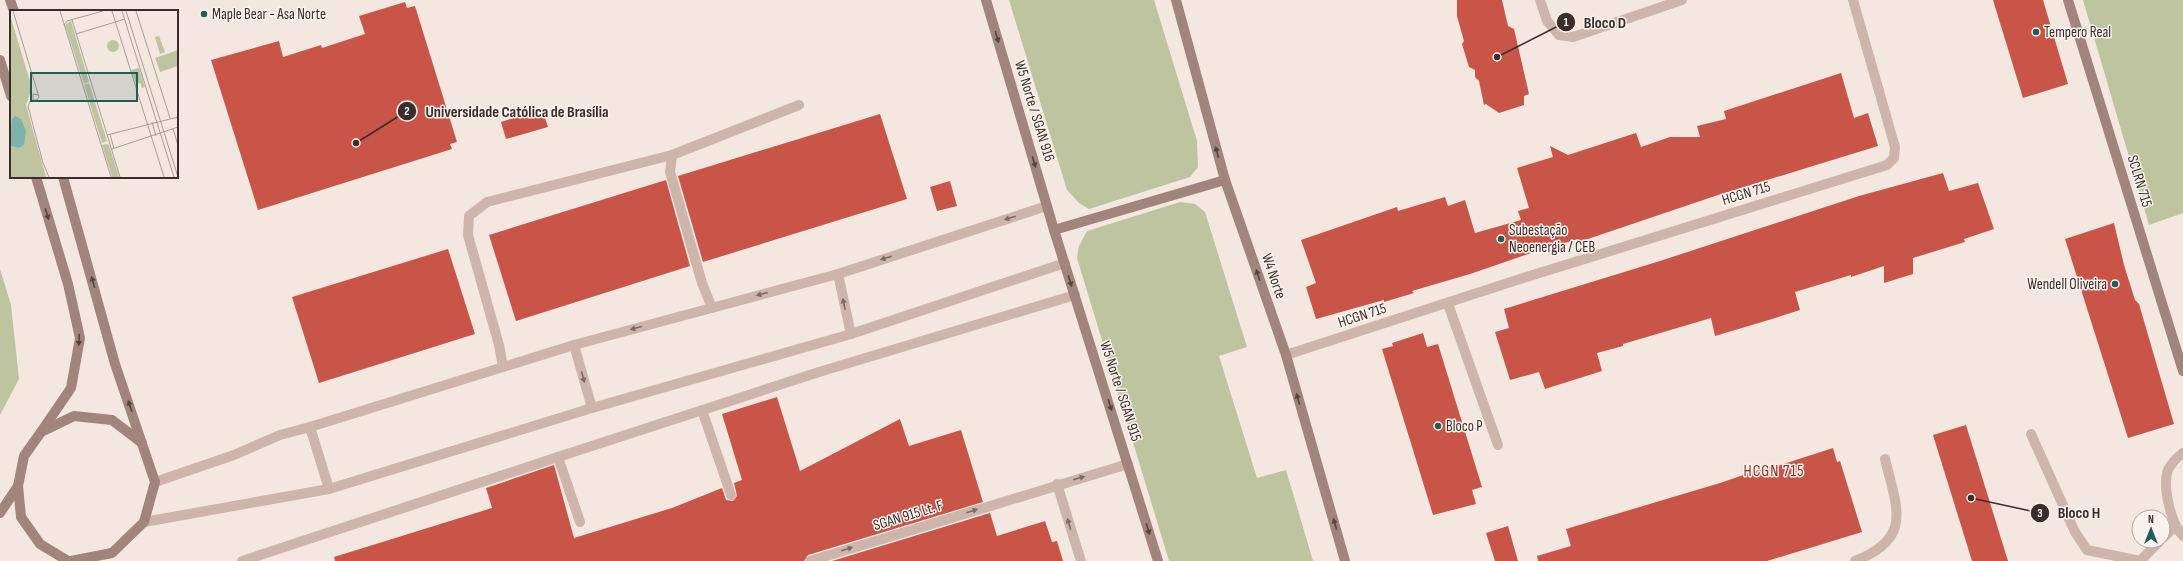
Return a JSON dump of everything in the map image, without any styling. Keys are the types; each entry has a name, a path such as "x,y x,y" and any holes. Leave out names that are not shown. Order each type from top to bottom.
{"street":[{"path":"10,0 14,10"},
{"name":"W5 Norte / SGAN 916","path":"986,0 1054,230"},
{"name":"W4 Norte","path":"1176,0 1225,180 1286,355 1345,561"},
{"path":"1540,0 1547,21 1559,35 1573,37 1682,0"},
{"name":"HCGN 715","path":"1286,355 1448,304 1517,280 1887,165 1894,158 1896,147 1853,0"},
{"name":"SCLRN 715","path":"2068,0 2183,371"},
{"path":"0,60 10,93"},
{"path":"503,367 499,345 468,235 469,216 487,202 672,155 799,105"},
{"path":"672,155 670,172 702,283 712,308"},
{"path":"36,178 68,284 80,338 71,388 24,456 18,486 21,517 40,544 70,561 112,553 144,522 155,482 115,364 63,178"},
{"path":"1054,230 1225,180"},
{"path":"155,482 234,455 280,435 574,345 838,274 1047,206"},
{"name":"W5 Norte / SGAN 915","path":"1054,230 1158,561"},
{"path":"144,522 329,488 592,408 851,334 1065,263"},
{"path":"838,274 851,334"},
{"path":"242,561 826,370 1075,295"},
{"path":"1448,304 1498,445"},
{"path":"574,345 592,408"},
{"path":"702,410 732,495"},
{"path":"41,432 74,416 112,420 142,443"},
{"path":"310,427 329,488"},
{"path":"2031,434 2075,532 2087,550 2140,561 2152,549"},
{"path":"2183,453 2174,459 2168,471 2169,505 2175,526 2183,536"},
{"path":"558,457 580,522"},
{"path":"1855,561 1882,548 1896,528 1898,516 1897,505 1885,459"},
{"name":"SGAN 915 Lt. F","path":"810,561 1057,484 1128,464"},
{"path":"1057,484 1081,561"},
{"path":"0,513 18,486"},
{"path":"2171,530 2175,526"}],"green space":[{"path":"1009,0 1154,0 1197,141 1198,167 1190,177 1089,209 1079,203 1067,190"},
{"path":"2083,0 2183,0 2183,213 2149,225"},
{"path":"1180,202 1195,204 1205,212 1247,347 1219,356 1257,478 1286,470 1313,561 1169,561 1077,258 1079,246 1087,231"},
{"path":"0,269 11,305 19,379 0,415"}],"building":[{"path":"1457,0 1502,0 1508,26 1514,29 1529,94 1524,96 1524,105 1499,113 1486,104 1484,105 1479,81 1475,77 1475,70 1469,67 1462,44 1464,41 1457,16"},
{"path":"1993,0 2043,0 2068,84 2023,98"},
{"path":"405,2 407,8 415,6 457,142 450,144 452,149 258,210 211,60 279,41 283,57 321,45 322,48 365,34 359,16"},
{"path":"1841,73 1854,118 1868,113 1878,146 1718,195 1579,242 1578,239 1412,291 1414,293 1316,319 1306,287 1316,283 1301,240 1397,207 1398,211 1445,197 1448,206 1465,200 1475,233 1521,220 1518,211 1529,208 1517,168 1553,157 1550,146 1568,155 1636,133 1641,147 1670,137 1700,137 1697,126 1726,119 1724,111"},
{"path":"542,109 548,127 506,139 501,122"},
{"path":"880,114 907,199 703,262 678,176"},
{"path":"1943,173 1949,191 1978,183 1994,229 1964,239 1965,242 1913,258 1913,274 1884,283 1884,266 1851,277 1851,275 1795,292 1800,310 1772,319 1715,336 1711,318 1623,344 1623,346 1597,353 1602,371 1545,389 1539,372 1510,380 1495,332 1509,328 1504,309 1660,261 1859,196"},
{"path":"666,180 690,266 516,321 489,235"},
{"path":"950,181 957,206 937,211 930,187"},
{"path":"2114,223 2124,265 2135,300 2139,304 2174,424 2128,438 2065,239"},
{"path":"448,249 475,334 319,383 292,297"},
{"name":"Bloco P","path":"1423,333 1427,347 1438,344 1482,487 1472,490 1476,504 1433,515 1382,349 1393,346 1392,343"},
{"path":"777,397 800,471 900,419 909,446 961,430 983,502 808,555 804,561 335,561 334,557 492,508 486,488 554,465 574,538 672,508 722,488 726,500 733,501 737,496 734,483 742,480 722,414"},
{"path":"1966,425 2008,561 1972,561 1933,435"},
{"path":"1833,448 1837,462 1840,461 1862,532 1767,561 1538,561 1537,556 1571,546 1566,529 1720,483 1776,464 1777,466"},
{"path":"990,513 997,536 1045,521 1052,542 1057,541 1063,561 832,561"},
{"path":"1508,526 1518,561 1495,561 1486,533"}],"place":[{"name":"Maple Bear - Asa Norte","path":"204,14"},
{"name":"Tempero Real","path":"2036,32"},
{"name":"Bloco D","path":"1497,57"},
{"name":"Universidade Católica de Brasília","path":"356,143"},
{"name":"Subestação Neoenergia / CEB","path":"1501,239"},
{"name":"Wendell Oliveira","path":"2115,284"},
{"name":"Bloco P","path":"1438,426"},
{"name":"Bloco H","path":"1971,498"}],"district":[{"name":"HCGN 715","path":"1774,470"}]}
